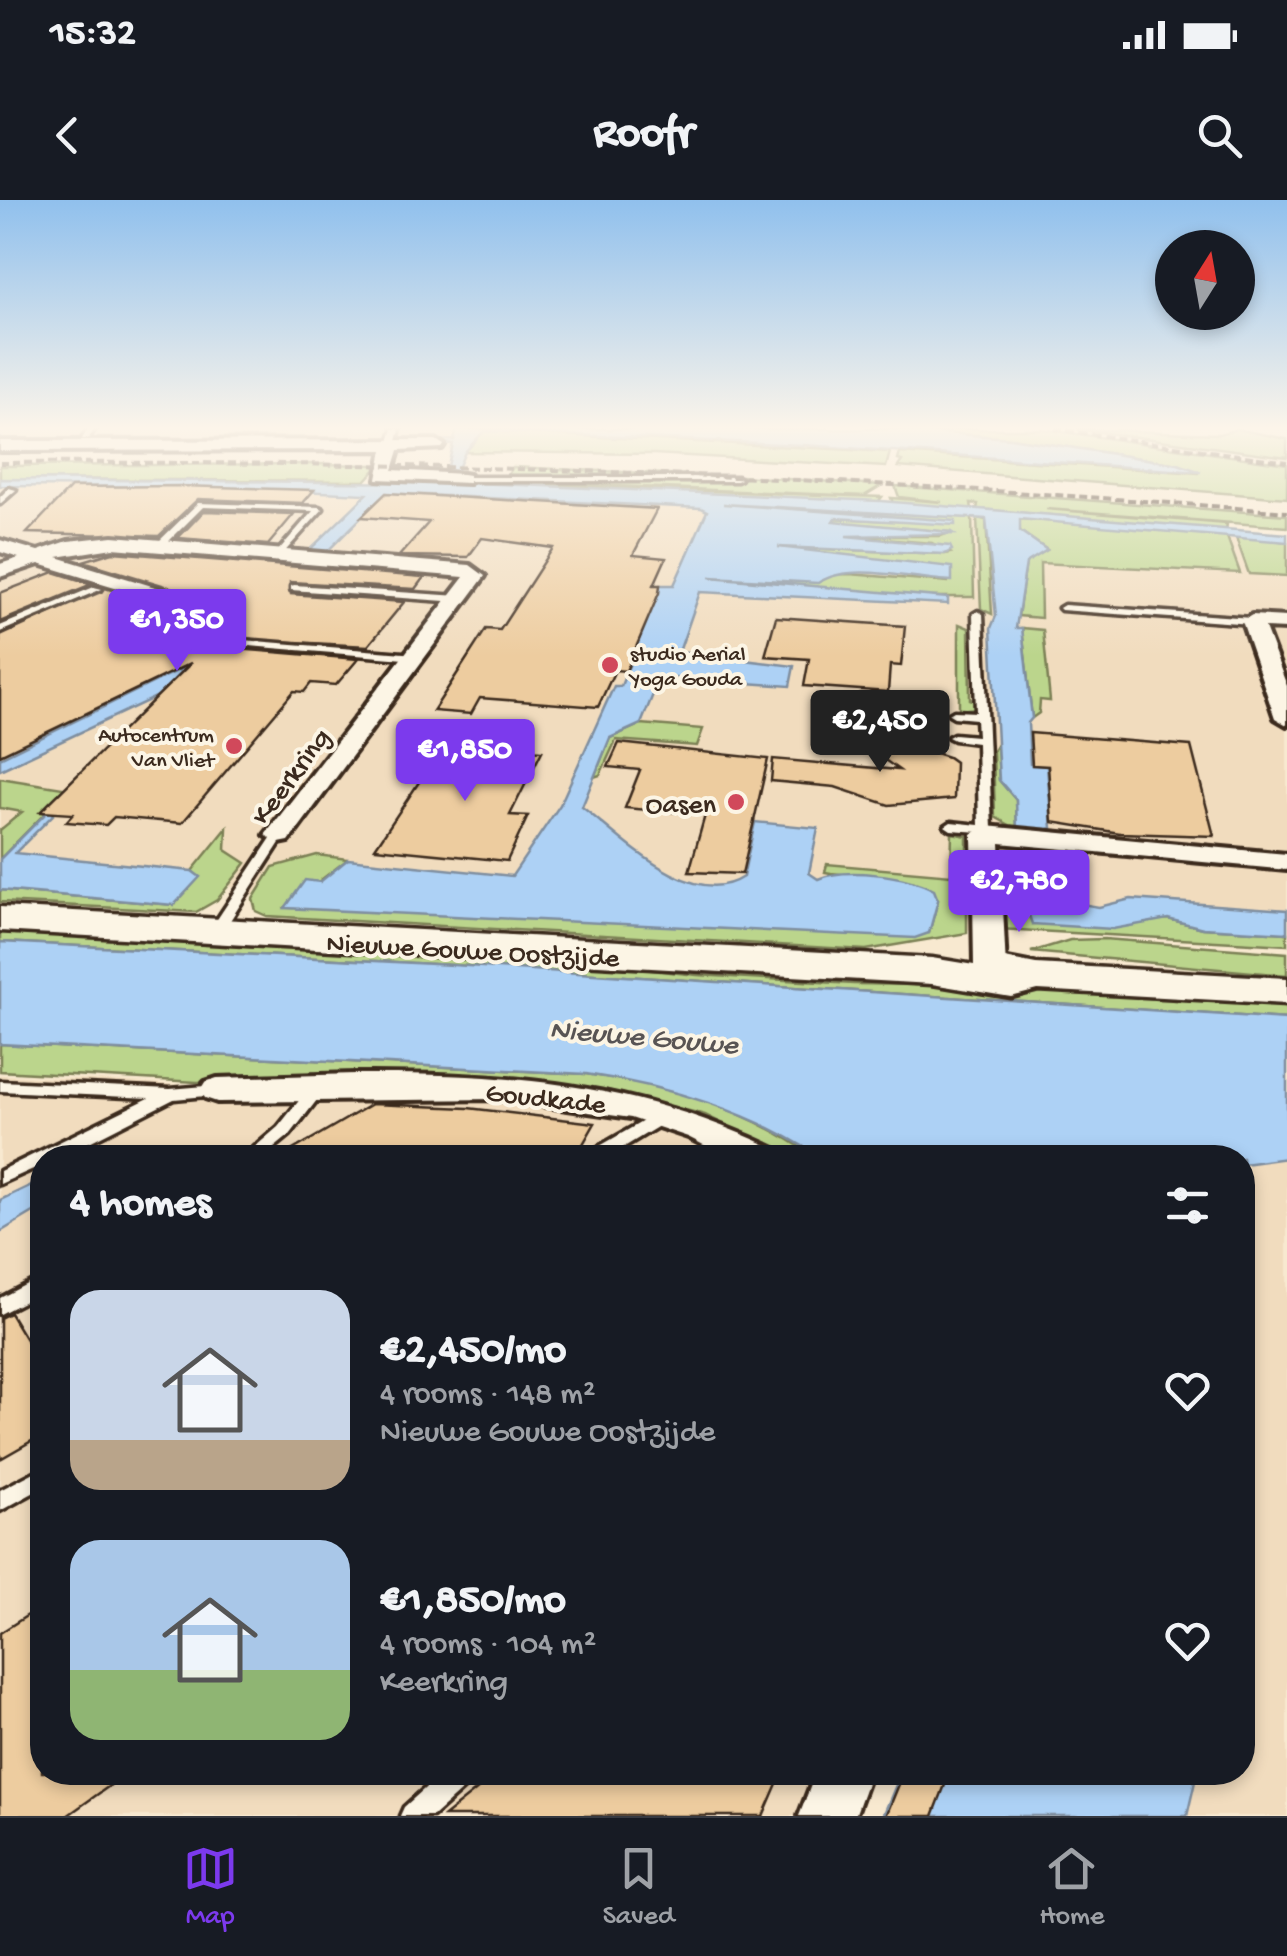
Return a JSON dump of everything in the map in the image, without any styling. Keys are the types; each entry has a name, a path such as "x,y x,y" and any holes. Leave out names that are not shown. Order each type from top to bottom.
{"main road":[{"name":"Nieuwe Gouwe Oostzijde","path":"0,919 968,973 1011,984 1036,977 1287,991"}],"street":[{"path":"0,571 90,543 280,554"},
{"path":"0,546 206,609"},
{"name":"Keerkring","path":"280,554 470,571 475,576 280,835"},
{"path":"1287,623 1252,621 1283,693 1287,718"},
{"path":"968,973 986,938 986,832 1287,862"},
{"name":"Goudkade","path":"217,1090 410,1084 506,1090 593,1100 666,1114 714,1130 740,1145"},
{"path":"827,1816 839,1785"}],"lane":[{"path":"159,546 202,505 319,508 280,554"},
{"path":"294,588 458,599"},
{"path":"0,629 98,590"},
{"path":"1064,608 1252,621"},
{"path":"951,826 986,832 978,614"},
{"path":"242,643 416,658"},
{"path":"954,714 982,716"},
{"path":"954,738 982,740"},
{"name":"Keerkring","path":"215,933 280,835"},
{"name":"Goudkade","path":"0,1086 170,1094 217,1090"},
{"path":"266,1145 284,1131 319,1087"},
{"name":"Goudkade","path":"69,1145 170,1094"},
{"path":"614,1145 666,1114"},
{"name":"Goudkade","path":"0,1178 30,1164"},
{"path":"0,1307 30,1290"},
{"path":"0,1502 30,1484"},
{"path":"413,1816 448,1785"}],"shaded area":[{"path":"0,504 357,504 187,667 0,758"},
{"path":"375,504 701,508 749,504 1199,531 1287,542 1287,933 1032,924 929,933 285,908 192,871 14,853 53,815 50,811 0,859 0,770 203,675"},
{"path":"0,1075 200,1086 389,1077 582,1082 708,1113 772,1145 30,1145 30,1186 0,1200"},
{"path":"1287,1158 1287,1816 1187,1816 1194,1785 1255,1785 1255,1162"},
{"path":"30,1214 30,1785 861,1785 848,1816 0,1816 0,1232"}],"green space":[{"path":"750,504 972,517 974,597 921,597 709,577 849,574 949,582 915,564 777,547 945,554 950,553 932,543 846,536 941,536 951,532 833,522 835,518 955,524 724,507"},
{"path":"912,504 971,504 972,509"},
{"path":"978,504 1144,504 1287,515 1287,527 1046,509 1227,524 1226,530 977,509"},
{"path":"977,518 986,520 992,614 981,609"},
{"path":"1019,519 1226,534 1240,573 1040,563 1041,618 1018,616 1026,562 1047,550 1020,531"},
{"path":"1235,535 1287,542 1287,576 1249,574"},
{"path":"959,624 969,628 970,699 976,701 977,708 959,710"},
{"path":"1022,628 1043,630 1050,701 1040,700 1039,713 1032,718"},
{"path":"641,724 703,729 697,746 616,740 600,775 594,777 610,738"},
{"path":"997,744 999,780 1016,800 1017,829 995,817 993,751"},
{"path":"0,778 69,789 0,859 0,830 22,812 0,808"},
{"path":"227,828 226,850 246,863 217,900 196,912 0,902 0,890 174,905 199,877 192,871"},
{"path":"952,833 967,836 967,933 866,950 267,916 256,911 253,899 273,867 317,855 348,859 286,907 929,933 938,900 914,882 825,872 827,864 951,875"},
{"path":"1016,863 1012,867 1033,924 1168,919 1203,928 1287,933 1287,945 999,929 995,869"},
{"path":"0,926 524,956 697,975 854,984 1102,988 1287,1003 1287,1019 453,965 0,942"},
{"path":"1104,939 1287,953 1287,975 1031,952 1070,940"},
{"path":"0,1044 586,1074 698,1099 751,1120 797,1145 765,1145 705,1115 603,1089 507,1079 197,1082 0,1071"}],"water":[{"path":"356,504 375,504 203,675 0,770 0,758 193,663"},
{"path":"626,504 729,504 955,521 955,525 835,518 833,521 951,532 954,534 846,536 950,546 952,550 945,554 778,547 952,567 952,581 864,572 818,583 710,577 948,598 948,604 700,592 679,652 794,666 790,686 660,677 641,724 610,738 582,807 658,866 702,885 723,885 743,877 755,822 818,828 809,873 818,879 876,874 934,890 938,900 929,933 915,938 285,908 305,880 320,882 348,859 512,876 560,805 614,686 621,686 660,585 674,585 707,511"},
{"path":"730,504 923,504 1287,534 1287,542 1020,519 1020,531 1047,550 1026,563 1016,628 1022,628 1032,718 1028,723 1030,764 1047,766 1052,828 1040,832 1017,829 1016,800 999,780 991,628 996,616 986,519"},
{"path":"49,810 53,815 15,853 192,871 200,877 174,905 0,890 0,859"},
{"path":"1026,861 1034,863 1035,878 1046,898 1099,907 1131,899 1287,910 1287,933 1203,928 1168,919 1113,929 1032,924 1012,867"},
{"name":"Nieuwe Gouwe","path":"0,942 453,965 1287,1019 1287,1158 1255,1162 1255,1145 800,1145 709,1103 586,1074 0,1044"},
{"path":"30,1186 30,1214 0,1232 0,1200"},
{"path":"896,1785 1194,1785 1187,1816 883,1816"}],"building":[{"path":"54,504 192,504 159,536 27,533"},
{"path":"374,504 579,504 657,509 633,555 666,558 654,585 660,585 659,593 626,671 615,670 598,707 480,698 471,714 433,711 486,629 500,630 553,548 482,538 468,557 399,556 429,522 361,517"},
{"path":"204,511 294,514 268,545 178,538"},
{"path":"113,552 424,577 415,589 290,582 291,594 404,602 368,646 235,639 238,649 358,659 336,685 311,683 304,692 294,691 182,823 114,817 106,825 66,822 73,814 40,812 191,663 0,755 0,636 105,588 206,619 221,610 215,601 83,561"},
{"path":"54,572 92,584 0,622 0,593"},
{"path":"776,617 905,626 901,666 890,665 888,692 804,686 809,659 765,656"},
{"path":"1030,733 1191,746 1214,836 1120,833 1052,822 1048,766 1032,765"},
{"path":"858,741 908,744 948,757 955,762 954,799 889,805 835,787 771,781 773,759 899,770"},
{"path":"445,743 542,751 510,815 528,816 507,861 375,848"},
{"path":"619,743 768,759 742,874 689,872 705,815 625,808 640,770 608,767"},
{"path":"372,1104 468,1108 595,1123 582,1145 301,1145"},
{"path":"10,1313 30,1346 30,1442 0,1459 0,1318"},
{"path":"30,1614 30,1785 111,1785 67,1816 0,1816 0,1633"},
{"path":"483,1785 776,1785 763,1816 444,1816"},
{"path":"899,1785 945,1785 933,1816 886,1816"}],"railway":[{"path":"1185,504 1287,512"}],"place":[{"name":"studio Aerial Yoga Gouda","path":"610,665"},
{"name":"Autocentrum Van Vliet","path":"234,746"},
{"name":"Oasen","path":"736,802"}]}
